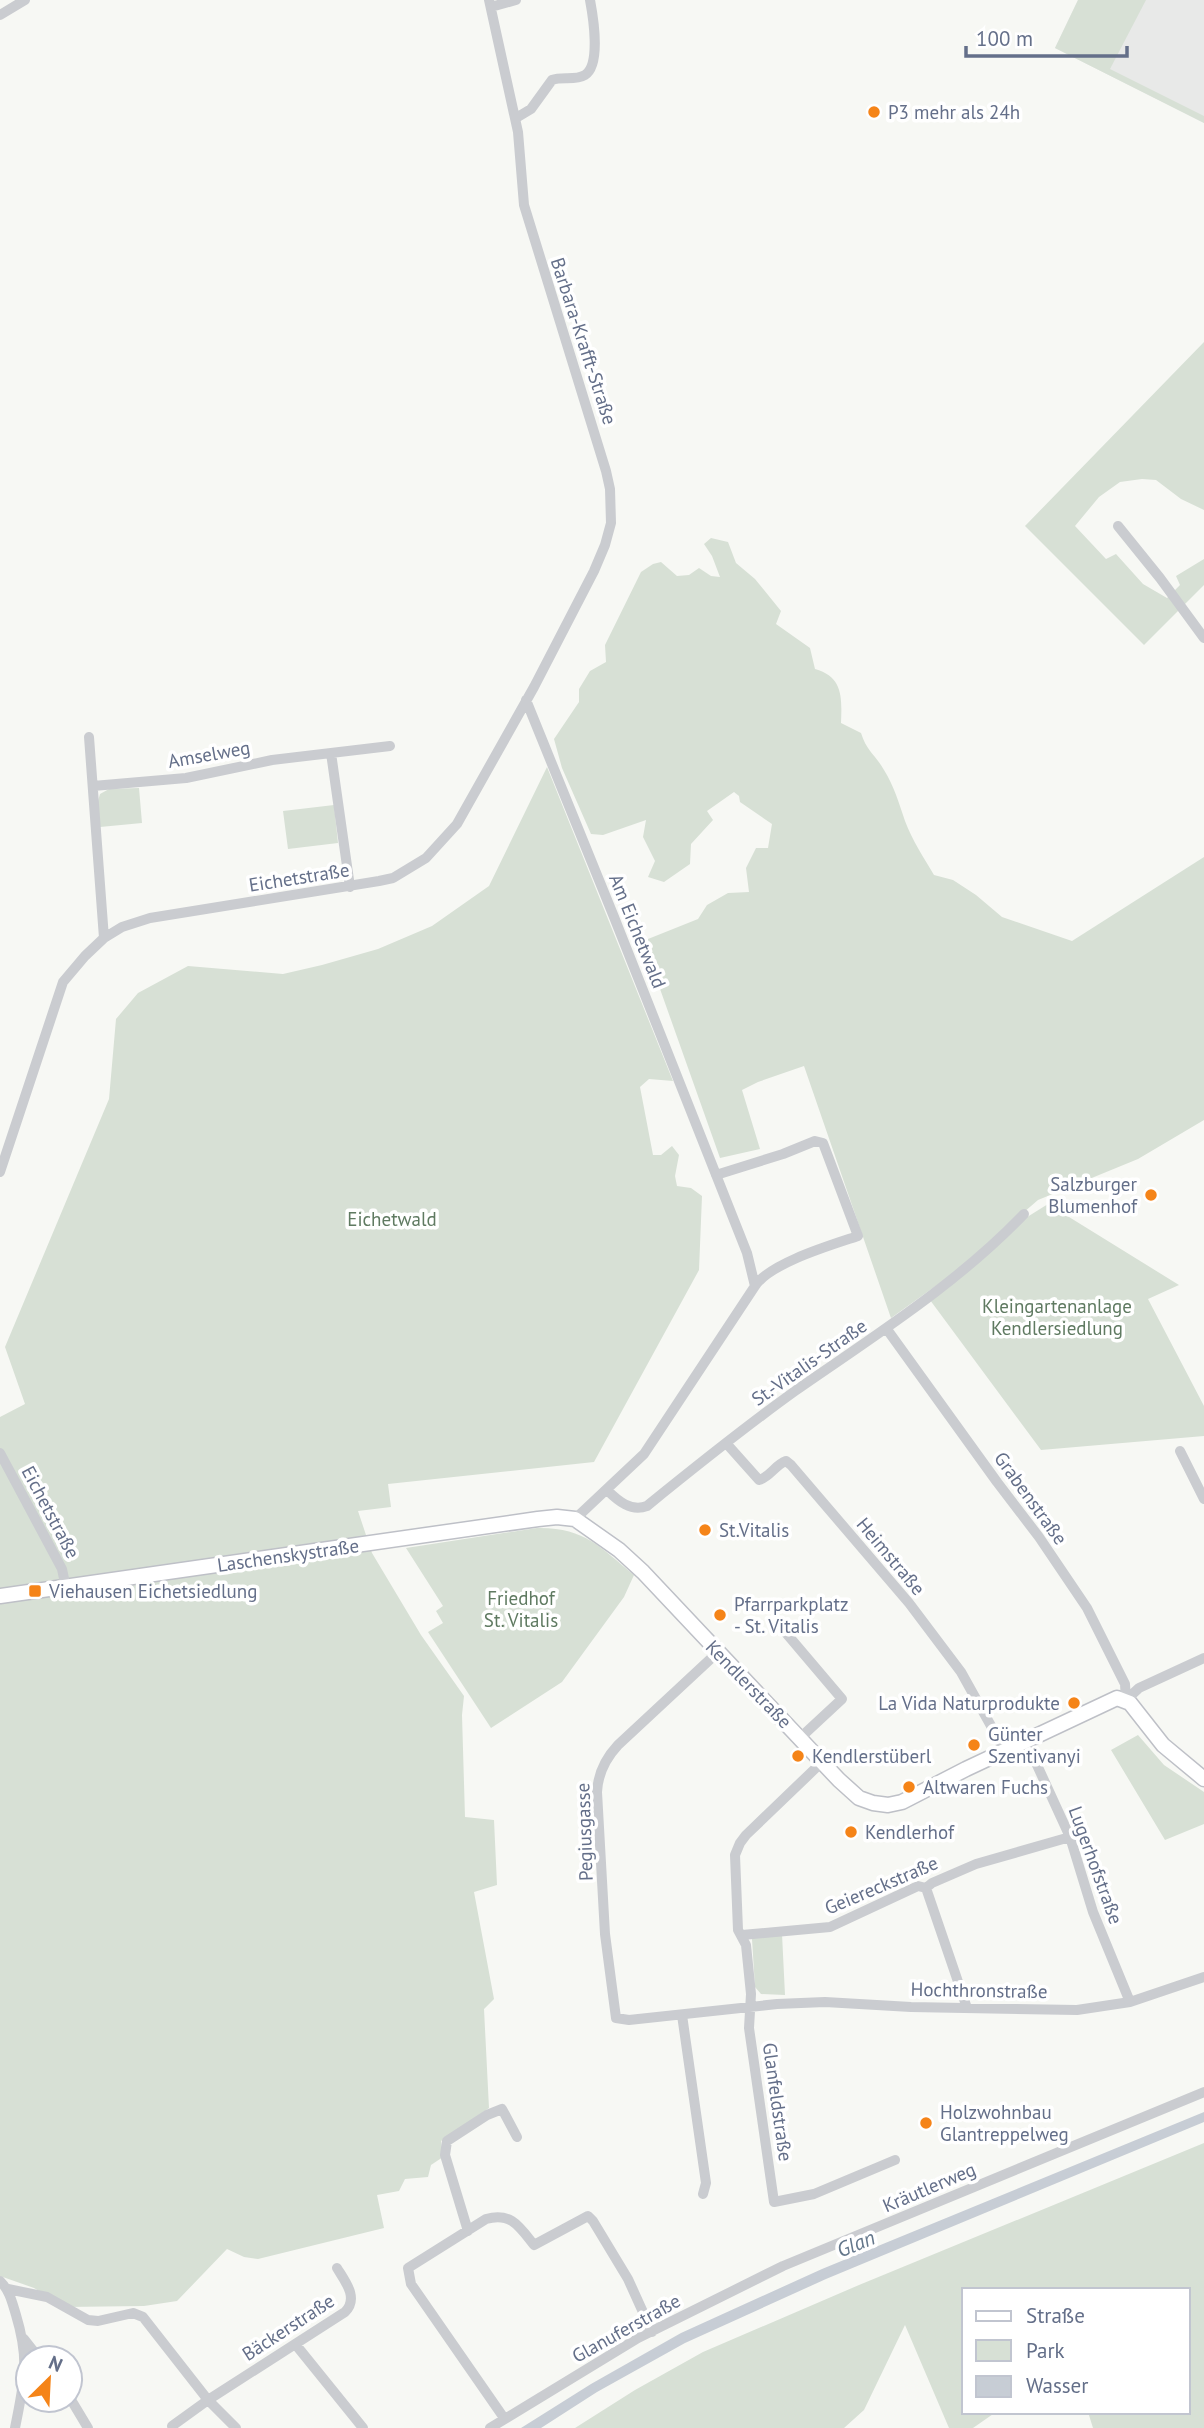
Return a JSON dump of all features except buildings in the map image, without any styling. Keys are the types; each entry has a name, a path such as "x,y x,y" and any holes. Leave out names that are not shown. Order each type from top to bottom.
{"street":[{"path":"0,15 24,0"},
{"name":"Barbara-Krafft-Straße","path":"516,0 490,3 516,118 522,196 555,311 592,419 610,489 609,533 594,572"},
{"path":"516,118 531,109 552,80 584,76 589,71 594,52 590,0"},
{"path":"1118,526 1204,638"},
{"name":"Eichetstraße","path":"0,1172 64,982 85,956 122,927 150,918 393,878 426,858 457,824 594,572"},
{"name":"Am Eichetwald","path":"526,700 747,1253 755,1286"},
{"path":"89,737 104,939"},
{"name":"Amselweg","path":"93,786 186,778 272,760 390,746"},
{"path":"331,753 349,887"},
{"path":"575,1519 644,1454 760,1277 820,1249 858,1236 823,1143 815,1141 716,1175"},
{"name":"St.-Vitalis-Straße","path":"607,1490 628,1506 645,1507 726,1443 992,1248 1024,1214"},
{"name":"Grabenstraße","path":"886,1328 1039,1537 1087,1608 1125,1684 1126,1700"},
{"name":"Heimstraße","path":"726,1443 759,1480 765,1479 782,1462 786,1461 791,1465 909,1604 961,1672 1005,1751"},
{"path":"1180,1451 1204,1499"},
{"name":"Eichetstraße","path":"0,1453 62,1569 66,1588"},
{"name":"Laschenskystraße","path":"0,1596 538,1518 575,1519"},
{"name":"Kendlerstraße","path":"575,1519 633,1563 822,1762 859,1798 873,1803 888,1805 902,1802 1113,1700 1126,1700 1139,1688 1204,1658"},
{"path":"786,1633 842,1699 800,1738"},
{"name":"Pegiusgasse","path":"682,2015 629,2020 616,2018 605,1934 597,1792 599,1775 609,1755 718,1652"},
{"path":"1126,1700 1163,1745 1204,1779"},
{"name":"Lugerhofstraße","path":"1026,1741 1070,1836 1093,1912 1130,2002"},
{"name":"Glanfeldstraße","path":"822,1762 766,1814 736,1850 738,1930 746,1945 750,1982 749,2028 775,2202 814,2194 895,2160"},
{"name":"Geiereckstraße","path":"742,1936 830,1927 918,1886 926,1888 976,1864 1070,1836"},
{"path":"926,1888 967,2008"},
{"name":"Hochthronstraße","path":"749,2007 830,2002 1077,2010 1130,2002 1204,1977"},
{"path":"703,2194 705,2183 682,2015 749,2007"},
{"name":"Kräutlerweg","path":"783,2266 1204,2092"},
{"path":"468,2231 444,2155 447,2141 487,2115 502,2109 517,2137"},
{"path":"504,2418 411,2284 408,2268 486,2219 499,2216 508,2218 534,2245 588,2216 628,2278 652,2332"},
{"name":"Glanuferstraße","path":"490,2428 638,2337 783,2266"},
{"name":"Bäckerstraße","path":"172,2426 350,2307 352,2295 337,2268"},
{"path":"4,2285 23,2339 26,2370 15,2428"},
{"path":"4,2285 47,2297 88,2320 99,2321 133,2313 143,2317 208,2400 236,2428"},
{"path":"23,2339 27,2344"},
{"path":"296,2345 363,2428"}],"shaded area":[{"path":"1078,0 1204,0 1204,123 1055,48"}],"green space":[{"path":"1078,0 1146,0 1110,69 1204,116 1204,123 1055,48"},
{"path":"1204,342 1204,510 1181,499 1156,480 1142,479 1120,482 1099,497 1075,526 1106,559 1116,554 1143,584 1167,598 1180,585 1176,576 1204,559 1204,585 1144,645 1025,526"},
{"path":"711,538 728,542 736,563 755,579 781,611 776,624 810,648 815,669 831,677 836,683 841,697 841,723 861,733 884,770 911,835 934,875 953,880 1002,917 1072,941 1204,857 1204,1120 1138,1159 1038,1200 951,1275 891,1318 804,1066 742,1090 760,1149 720,1158 643,941 698,919 707,905 728,893 749,892 746,868 756,848 768,848 772,824 740,802 739,796 734,792 707,811 713,820 691,844 690,864 664,882 648,877 655,861 643,837 646,820 603,835 591,834 562,768 554,739 579,702 579,689 590,671 606,662 605,645 641,572 661,562 677,576 689,575 699,568 711,576 720,577 704,544"},
{"name":"Eichetwald","path":"547,767 673,1081 649,1079 640,1087 653,1155 661,1155 672,1146 679,1155 675,1176 677,1186 691,1188 702,1196 699,1270 594,1462 388,1484 391,1507 358,1511 372,1553 421,1635 464,1696 462,1715 465,1817 494,1820 497,1885 474,1892 494,1999 484,2009 489,2108 441,2141 443,2157 431,2165 428,2177 405,2179 399,2191 377,2195 384,2228 258,2259 244,2257 227,2249 177,2301 144,2306 66,2307 34,2288 0,2276 0,1417 25,1404 5,1347 109,1099 116,1019 138,993 188,966 283,974 378,949 432,926 489,886"},
{"path":"139,788 142,823 100,827 100,794 109,789"},
{"path":"334,805 338,843 288,849 283,811"},
{"name":"Kleingartenanlage Kendlersiedlung","path":"1048,1204 1179,1285 1148,1299 1204,1406 1204,1436 1041,1450 930,1300 1024,1219"},
{"name":"Friedhof St. Vitalis","path":"537,1528 579,1535 601,1548 634,1575 624,1597 562,1682 491,1728 428,1632 443,1623 436,1611 443,1606 406,1548"},
{"path":"1138,1735 1164,1765 1204,1792 1204,1824 1165,1840 1111,1750"},
{"path":"782,1934 785,1995 761,1994 755,1987 752,1939 754,1936"},
{"path":"1204,2143 1204,2428 1093,2428 1089,2414 1190,2414 1190,2288 962,2288 962,2414 993,2414 973,2428 949,2428 905,2325 864,2410 844,2428 575,2428 703,2352"}],"water":[{"path":"1204,2112 1204,2122 826,2279 685,2343 597,2392 541,2428 521,2428 681,2333 822,2269"}],"place":[{"name":"P3 mehr als 24h","path":"874,112"},
{"name":"Salzburger Blumenhof","path":"1151,1195"},
{"name":"St.Vitalis","path":"705,1530"},
{"name":"Viehausen Eichetsiedlung","path":"35,1591"},
{"name":"Pfarrparkplatz - St. Vitalis","path":"720,1615"},
{"name":"La Vida Naturprodukte","path":"1074,1703"},
{"name":"Günter Szentivanyi","path":"974,1745"},
{"name":"Kendlerstüberl","path":"798,1756"},
{"name":"Altwaren Fuchs","path":"909,1787"},
{"name":"Kendlerhof","path":"851,1832"},
{"name":"Holzwohnbau Glantreppelweg","path":"926,2123"}],"water label":[{"name":"Glan","path":"856,2244"}]}
